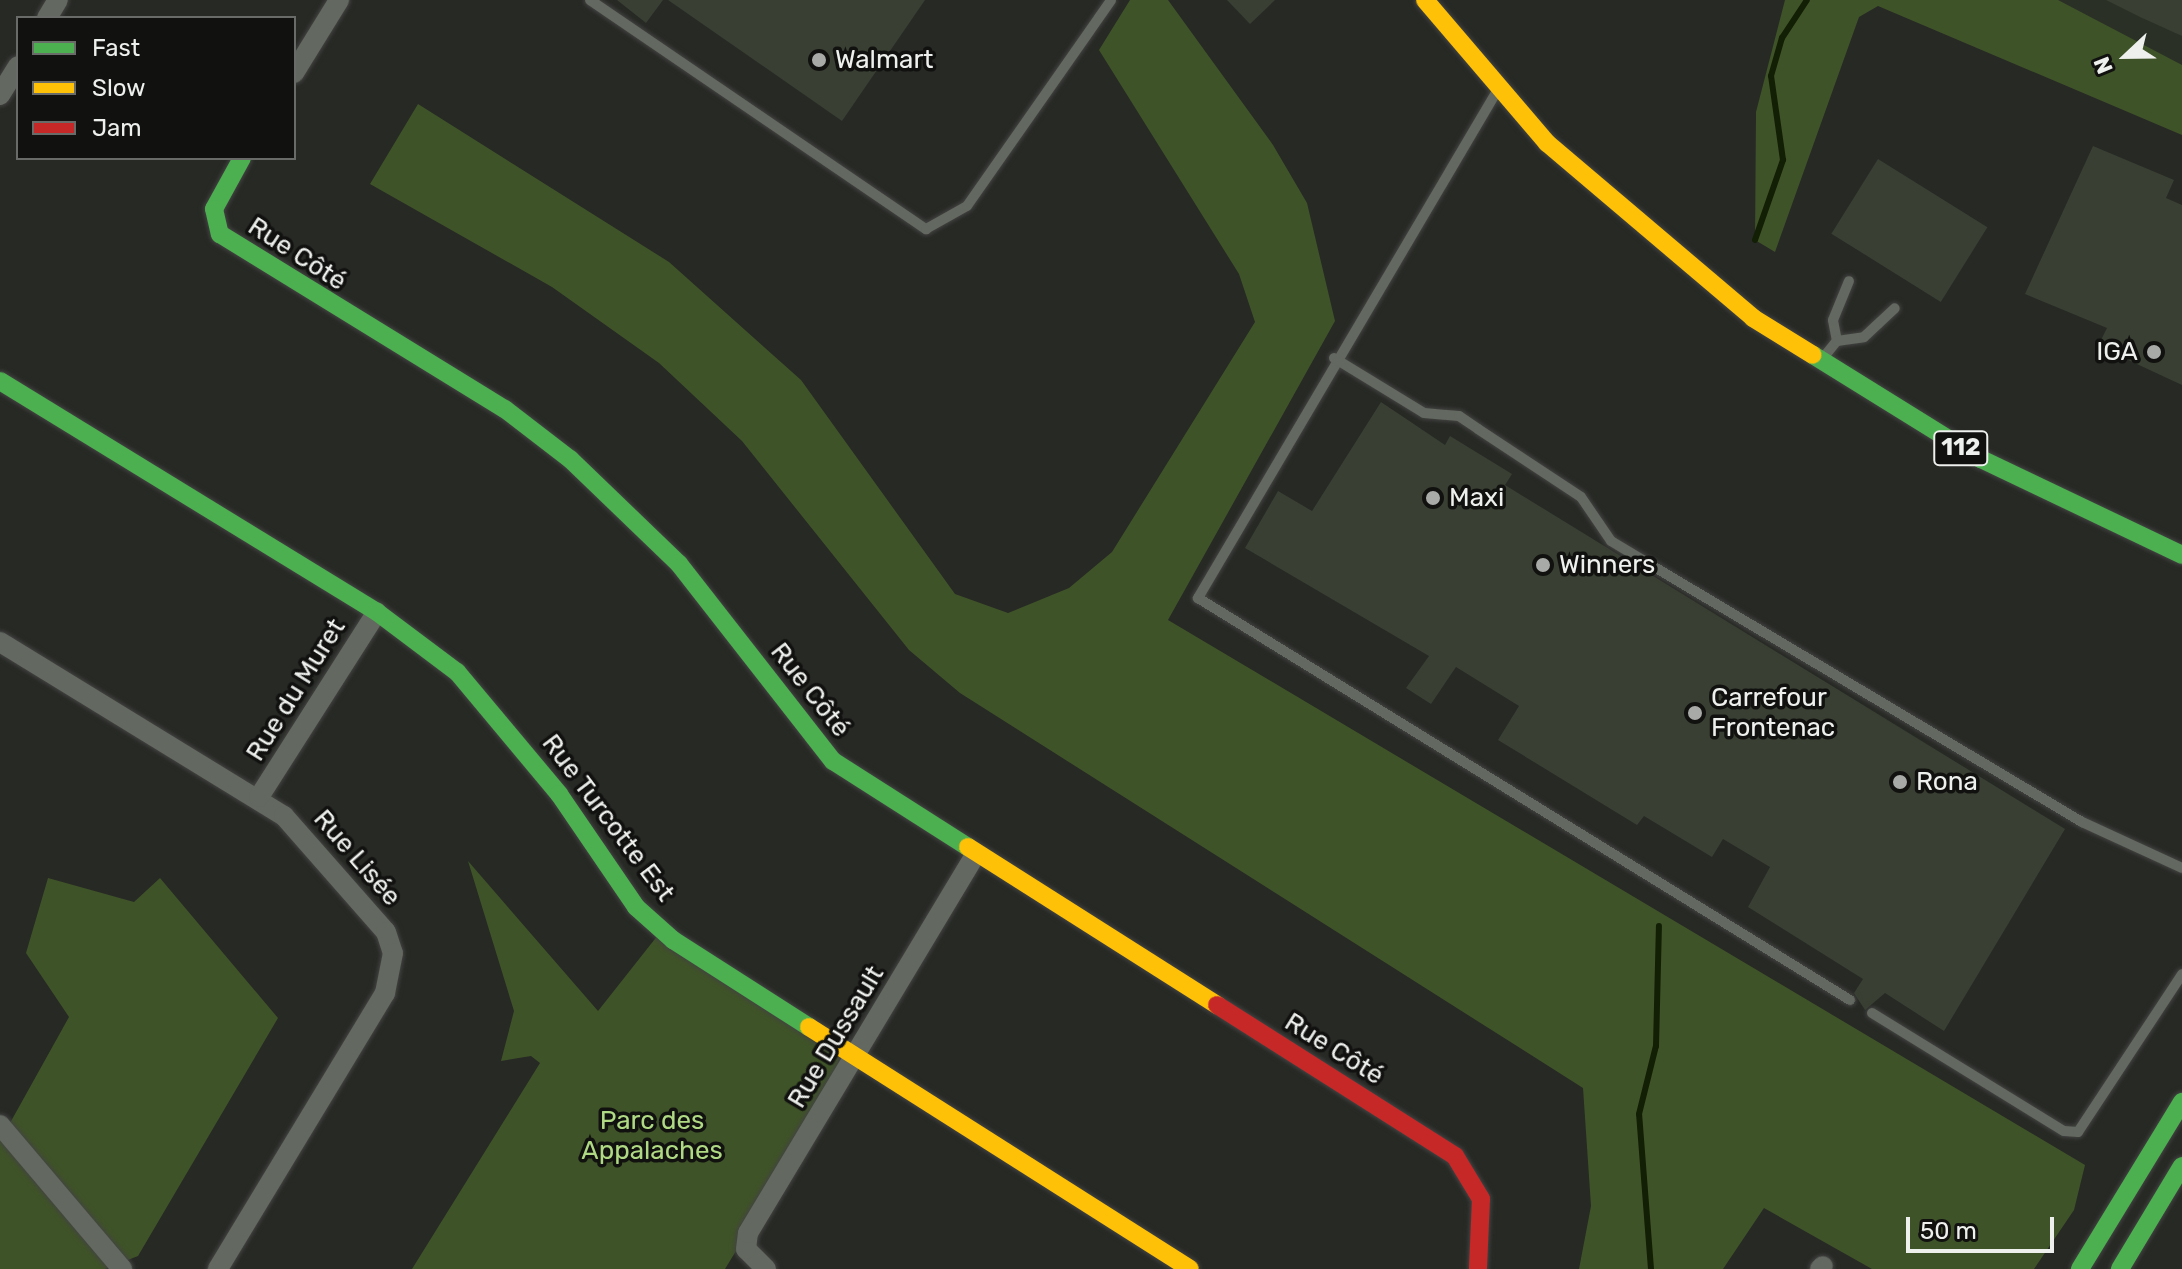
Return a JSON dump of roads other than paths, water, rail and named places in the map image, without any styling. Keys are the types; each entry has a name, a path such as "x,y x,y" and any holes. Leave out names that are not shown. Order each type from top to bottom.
{"street":[{"path":"296,70 339,0"},
{"name":"112","path":"1425,0 1498,89 1617,207 1819,363 1981,459 2182,555"},
{"path":"0,95 16,69"},
{"name":"Rue Côté","path":"241,160 214,209 220,234 505,409 570,459 679,564 826,755 976,854 1455,1156 1481,1199 1478,1269"},
{"name":"Rue Turcotte Est","path":"0,381 377,612 457,672 508,727 644,914 673,940 1190,1269"},
{"name":"Rue du Muret","path":"259,797 377,612"},
{"name":"Rue Lisée","path":"0,642 259,797 295,825 386,932 393,974 218,1269"},
{"name":"Rue Dussault","path":"766,1269 746,1249 748,1233 976,854"},
{"path":"2080,1269 2182,1102"},
{"path":"0,1125 122,1269"},
{"path":"2120,1269 2182,1166"}],"lane":[{"path":"590,0 926,229 967,206 1111,0"},
{"path":"1498,89 1334,358 1198,598 1850,1000"},
{"path":"1837,341 1833,320 1849,281"},
{"path":"1819,363 1837,341 1864,337 1895,308"},
{"path":"1334,358 1424,413 1459,416 1581,497 1622,548 2082,822 2182,868"},
{"path":"1872,1013 2064,1131 2078,1132 2182,974"}],"waterway":[{"path":"1755,240 1783,160 1771,76 1782,38 1807,0"},
{"path":"1651,1269 1639,1114 1656,1046 1659,926"}],"place":[{"name":"Walmart","path":"819,60"},
{"name":"IGA","path":"2154,352"},
{"name":"Maxi","path":"1433,498"},
{"name":"Winners","path":"1543,565"},
{"name":"Carrefour Frontenac","path":"1695,713"},
{"name":"Rona","path":"1900,782"}],"park label":[{"name":"Parc des Appalaches","path":"652,1136"}]}
